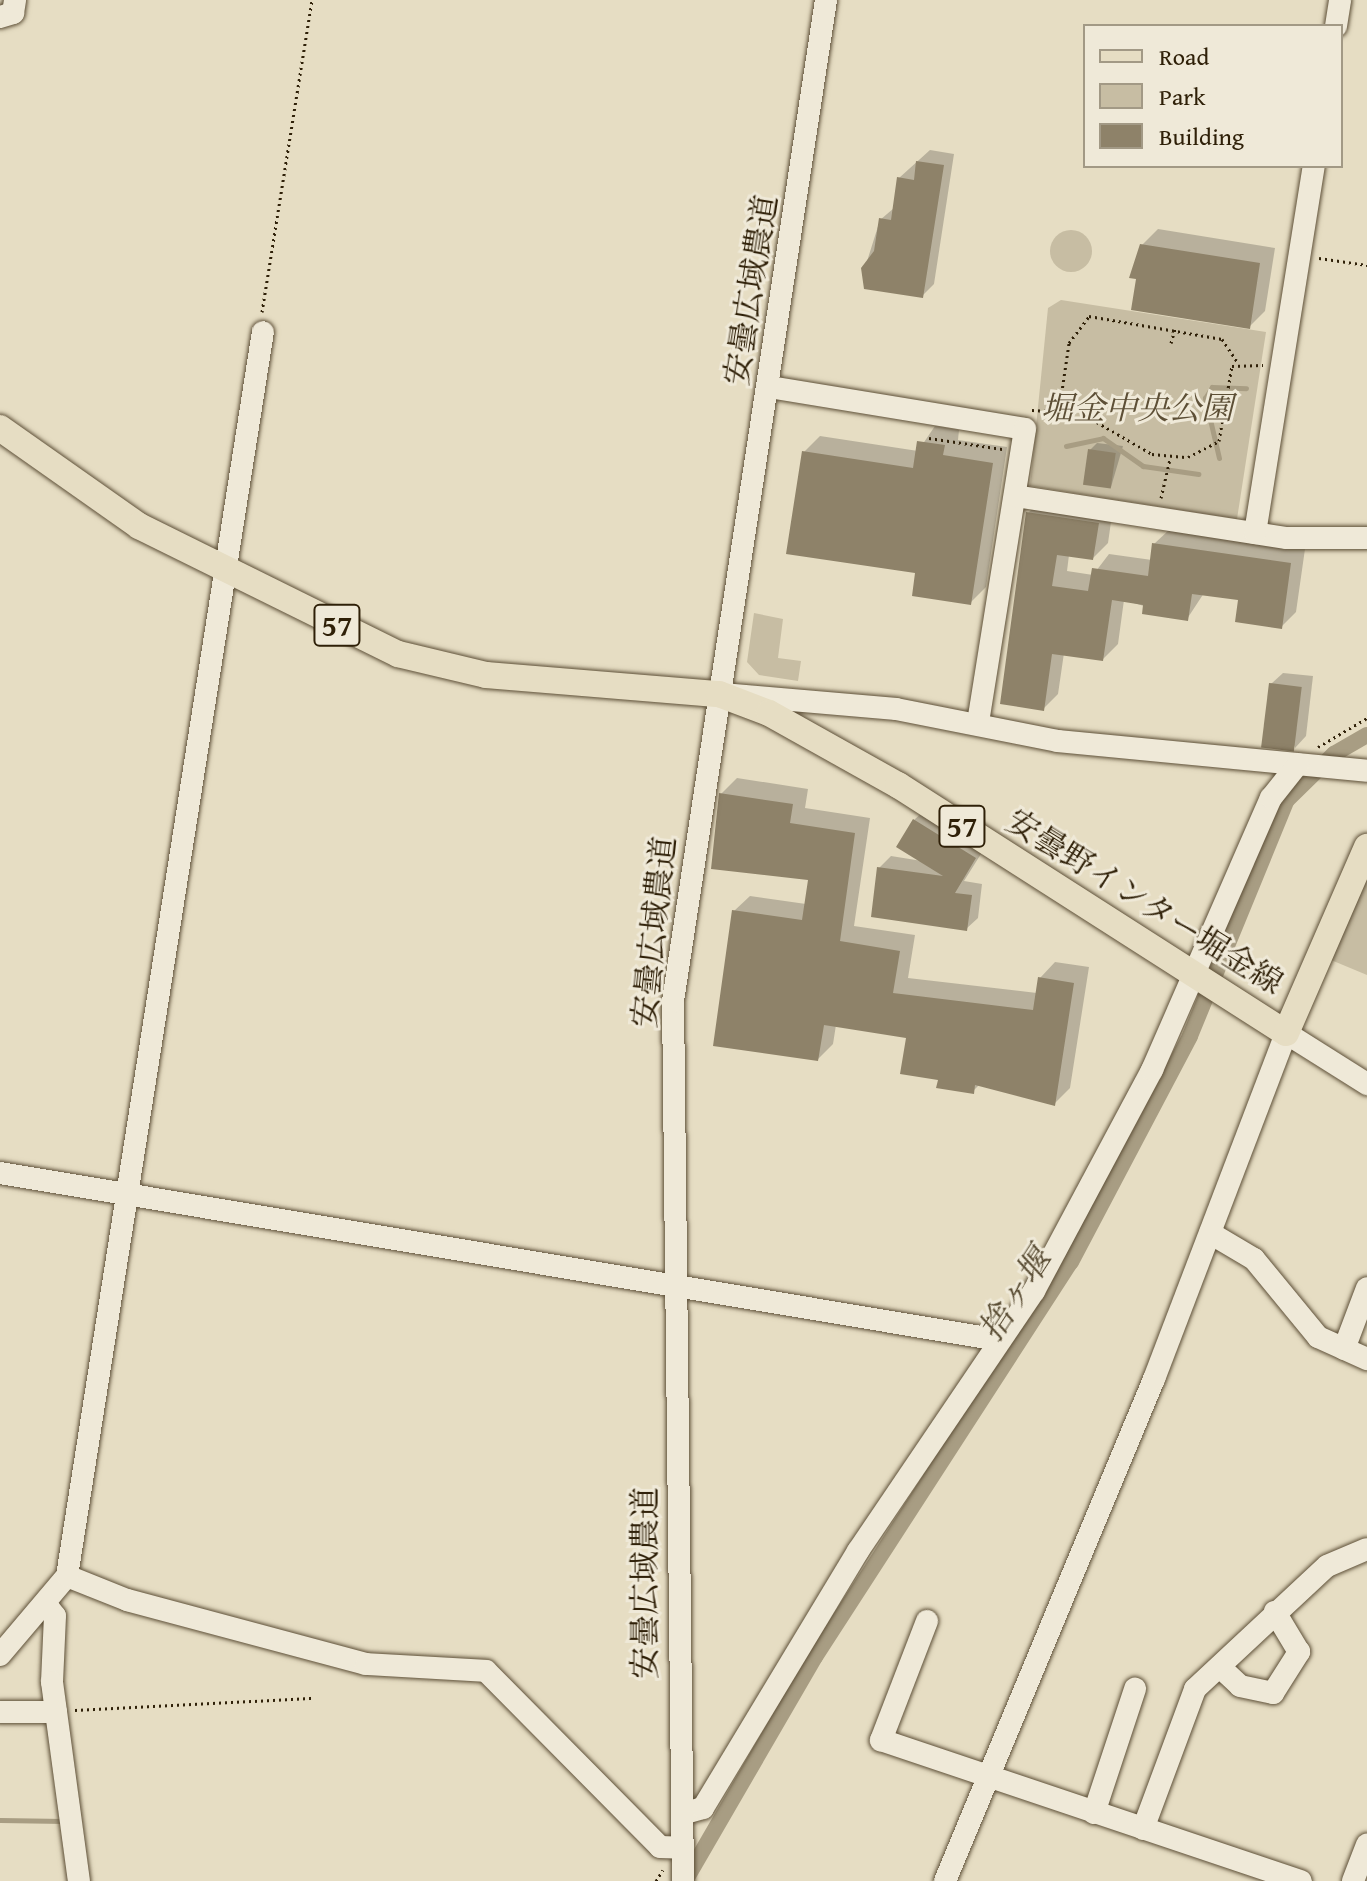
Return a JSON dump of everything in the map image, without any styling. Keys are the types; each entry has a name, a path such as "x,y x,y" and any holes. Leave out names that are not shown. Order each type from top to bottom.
{"main road":[{"name":"安曇野インター堀金線","path":"0,428 139,526 398,654 444,667 719,694 829,744 1223,988 1286,1033 1367,847"}],"street":[{"path":"0,17 13,13 15,0"},
{"name":"安曇広域農道","path":"683,1881 673,1001 719,694 776,389 826,0"},
{"path":"1336,24 1340,0"},
{"path":"1255,533 1314,168"},
{"path":"0,1655 48,1607 67,1576 124,1192 164,960 263,332"},
{"path":"776,389 1025,420 978,722"},
{"path":"1015,496 1255,533 1367,538"},
{"path":"719,694 978,722 1058,741 1304,759 1333,767 1367,771"},
{"path":"682,1814 703,1808 858,1551 999,1340 1074,1221 1152,1070 1271,798 1304,759"},
{"path":"945,1881 1210,1233 1286,1033 1367,1084"},
{"path":"0,1173 999,1340"},
{"path":"1210,1233 1254,1259 1306,1327 1367,1359"},
{"path":"1344,1349 1367,1288"},
{"path":"1143,1829 1195,1689 1327,1566 1367,1549"},
{"path":"67,1576 127,1600 366,1664 486,1671 660,1847 683,1849"},
{"path":"48,1607 55,1616 56,1712 79,1881"},
{"path":"1221,1668 1240,1686 1273,1693 1299,1652 1275,1612"},
{"path":"927,1621 881,1740 1301,1881"},
{"path":"1094,1813 1135,1689"},
{"path":"0,1712 56,1712"},
{"path":"1353,1881 1367,1845"}],"path":[{"path":"263,332 312,0"},
{"path":"1309,256 1367,265"},
{"path":"1059,411 1069,343 1089,316 1222,339 1238,363"},
{"path":"1171,343 1175,329"},
{"path":"1238,363 1268,365"},
{"path":"1170,460 1219,441 1226,384 1238,363"},
{"path":"1025,420 1059,411 1104,423 1170,460"},
{"path":"929,438 1022,452"},
{"path":"1157,509 1170,460"},
{"path":"1304,759 1367,718"},
{"path":"56,1712 315,1698"},
{"path":"656,1881 663,1870"}],"green space":[{"path":"1071,230 1086,236 1092,251 1086,266 1071,272 1056,266 1050,251 1056,236"},
{"name":"堀金中央公園","path":"1061,300 1266,332 1237,519 1030,486 1048,308"},
{"path":"754,613 783,619 778,658 801,661 798,681 759,675 747,662"},
{"path":"1367,872 1367,975 1331,960"}],"building":[{"path":"916,161 944,165 923,298 864,289 861,268 874,251 879,218 891,220 897,177 914,180"},
{"path":"1140,244 1260,263 1250,329 1131,310 1136,279 1129,278"},
{"path":"917,441 945,445 943,455 993,463 971,605 912,596 915,573 786,554 802,451 913,468"},
{"path":"1088,449 1116,453 1111,489 1083,485"},
{"path":"1026,512 1099,523 1093,560 1057,555 1052,586 1088,591 1092,568 1148,576 1152,543 1291,563 1282,629 1235,622 1238,600 1192,594 1188,621 1142,614 1143,605 1112,600 1103,661 1052,654 1044,711 1000,704"},
{"path":"1269,683 1302,687 1294,752 1261,748"},
{"path":"719,793 793,804 790,823 855,833 840,941 900,951 893,993 1033,1010 1038,977 1074,983 1055,1106 975,1085 974,1094 936,1088 938,1080 900,1074 906,1038 824,1025 818,1061 713,1046 732,910 802,920 808,880 711,869"},
{"path":"913,819 976,858 955,893 972,895 967,931 871,917 877,867 943,876 896,847"}],"waterway":[{"path":"1219,458 1205,398 1212,387 1246,388"},
{"path":"1066,446 1103,438 1143,466 1198,474"},
{"name":"捨ヶ堰","path":"685,1881 815,1657 1071,1262 1190,1036 1287,800 1334,754 1367,735"},
{"path":"0,1820 64,1821"}]}
